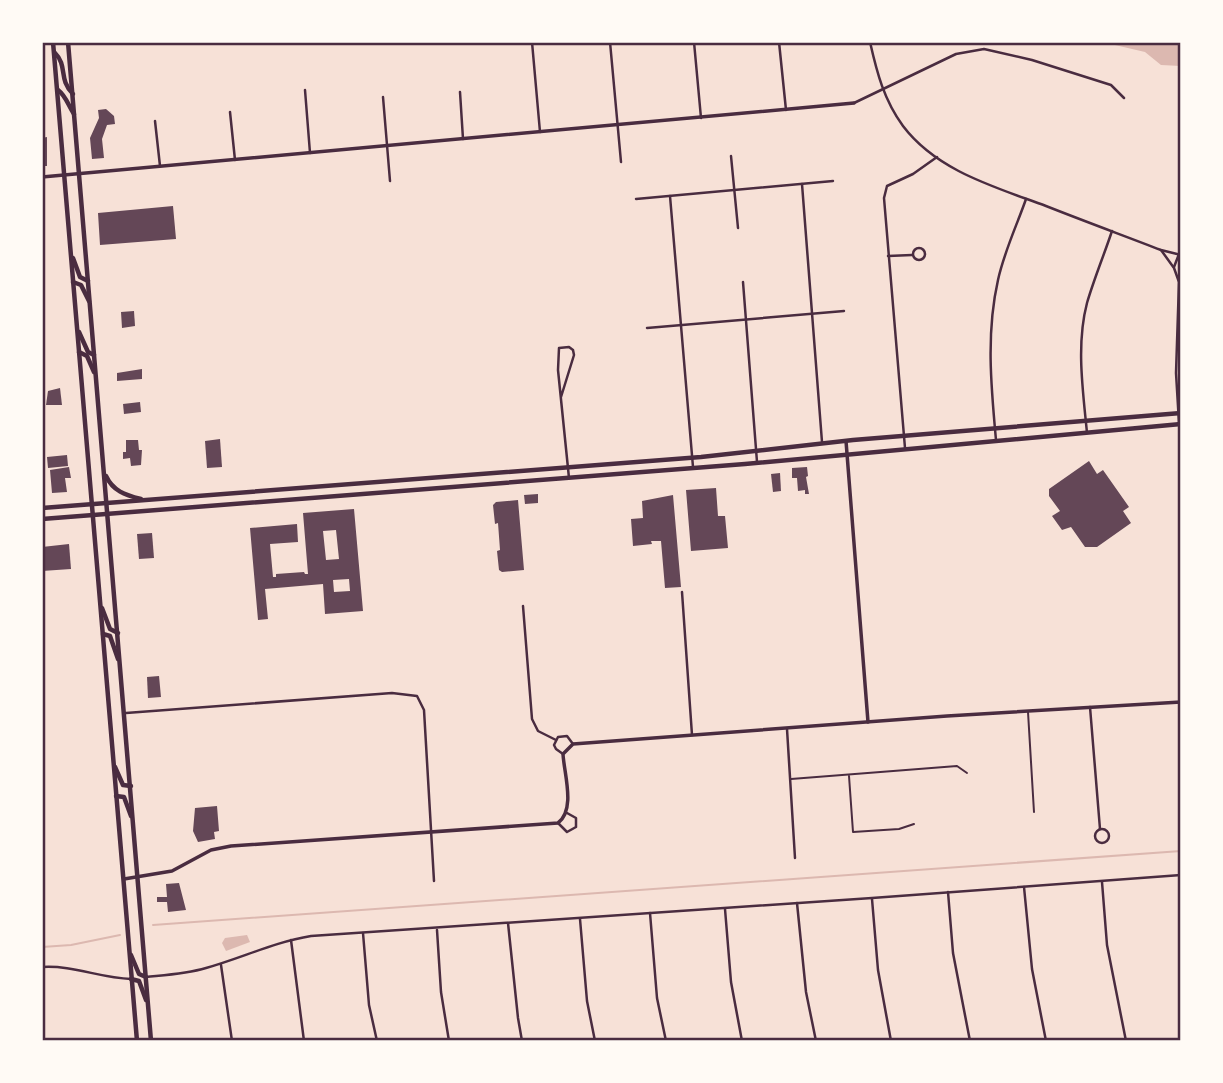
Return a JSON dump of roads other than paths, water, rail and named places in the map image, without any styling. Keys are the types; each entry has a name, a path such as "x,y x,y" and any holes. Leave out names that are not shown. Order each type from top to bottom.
{"main road":[{"path":"54,42 137,1039"},
{"path":"68,42 151,1041"},
{"path":"54,52 62,60 64,84 73,94"},
{"path":"57,89 64,94 75,114"},
{"path":"71,254 80,277 88,281"},
{"path":"73,282 81,285 90,302"},
{"path":"77,328 86,349 94,355"},
{"path":"79,352 87,356 96,376"},
{"path":"42,508 757,452 822,442 1180,413"},
{"path":"42,519 569,478 1180,424"},
{"path":"935,433 936,445"},
{"path":"104,470 110,483 118,491 145,500"},
{"path":"493,472 494,484"},
{"path":"424,477 425,489"},
{"path":"352,483 353,495"},
{"path":"275,489 276,501"},
{"path":"199,496 200,508"},
{"path":"100,604 110,629 118,633"},
{"path":"103,634 110,636 121,666"},
{"path":"113,764 123,785 131,786"},
{"path":"116,796 124,797 133,820"},
{"path":"129,951 139,974 146,977"},
{"path":"131,979 139,981 148,1004"}],"street":[{"path":"531,42 540,132"},
{"path":"610,42 621,162"},
{"path":"694,42 701,118"},
{"path":"779,42 786,110"},
{"path":"870,42 883,91 902,125 923,147 975,179 1161,250 1180,254 1174,268"},
{"path":"42,177 854,103 956,54 984,49 1032,60 1111,85 1124,99"},
{"path":"304,90 310,153"},
{"path":"460,92 463,139"},
{"path":"383,97 390,181"},
{"path":"230,112 235,160"},
{"path":"155,121 160,166"},
{"path":"731,156 737,228"},
{"path":"905,448 884,198 887,186 913,174 937,157"},
{"path":"636,199 833,181"},
{"path":"802,184 822,442"},
{"path":"670,196 693,467"},
{"path":"996,440 990,356 994,304 999,277 1027,199"},
{"path":"1087,433 1081,363 1082,332 1087,304 1112,231"},
{"path":"1161,250 1174,268 1179,282 1176,347 1180,424"},
{"path":"888,256 912,255"},
{"path":"743,282 757,462"},
{"path":"647,328 844,311"},
{"path":"561,397 574,355 572,348 559,348 558,370 569,478"},
{"path":"846,440 868,722"},
{"path":"682,592 692,736"},
{"path":"523,606 532,719 538,731 556,740"},
{"path":"125,713 392,693 417,696 424,710 434,881"},
{"path":"123,879 172,871 211,850 231,846 558,823 567,813 563,754 573,744 1181,702"},
{"path":"1090,707 1100,829"},
{"path":"787,729 795,858"},
{"path":"556,740 567,736 573,744"},
{"path":"556,740 556,749 563,754"},
{"path":"558,823 567,832 576,827 576,818 567,813"},
{"path":"146,977 180,974 221,964 291,939 363,932 1181,875 1181,887"},
{"path":"1102,881 1107,946 1126,1041"},
{"path":"1024,887 1032,969 1046,1041"},
{"path":"948,892 953,953 970,1041"},
{"path":"872,898 878,970 891,1041"},
{"path":"797,903 806,992 816,1041"},
{"path":"724,908 731,982 742,1041"},
{"path":"650,913 657,998 666,1041"},
{"path":"579,918 587,1001 595,1041"},
{"path":"508,923 517,1018 522,1041"},
{"path":"437,928 441,992 449,1041"},
{"path":"363,932 369,1005 377,1041"},
{"path":"291,939 304,1041"},
{"path":"221,964 232,1041"},
{"path":"42,967 63,966 96,975 131,979"}],"lane":[{"path":"1028,711 1034,812"},
{"path":"790,779 957,766 967,773"},
{"path":"849,775 853,832 899,829 914,824"}],"waterway":[{"path":"153,925 1181,851"},
{"path":"42,947 71,945 120,935"}]}
